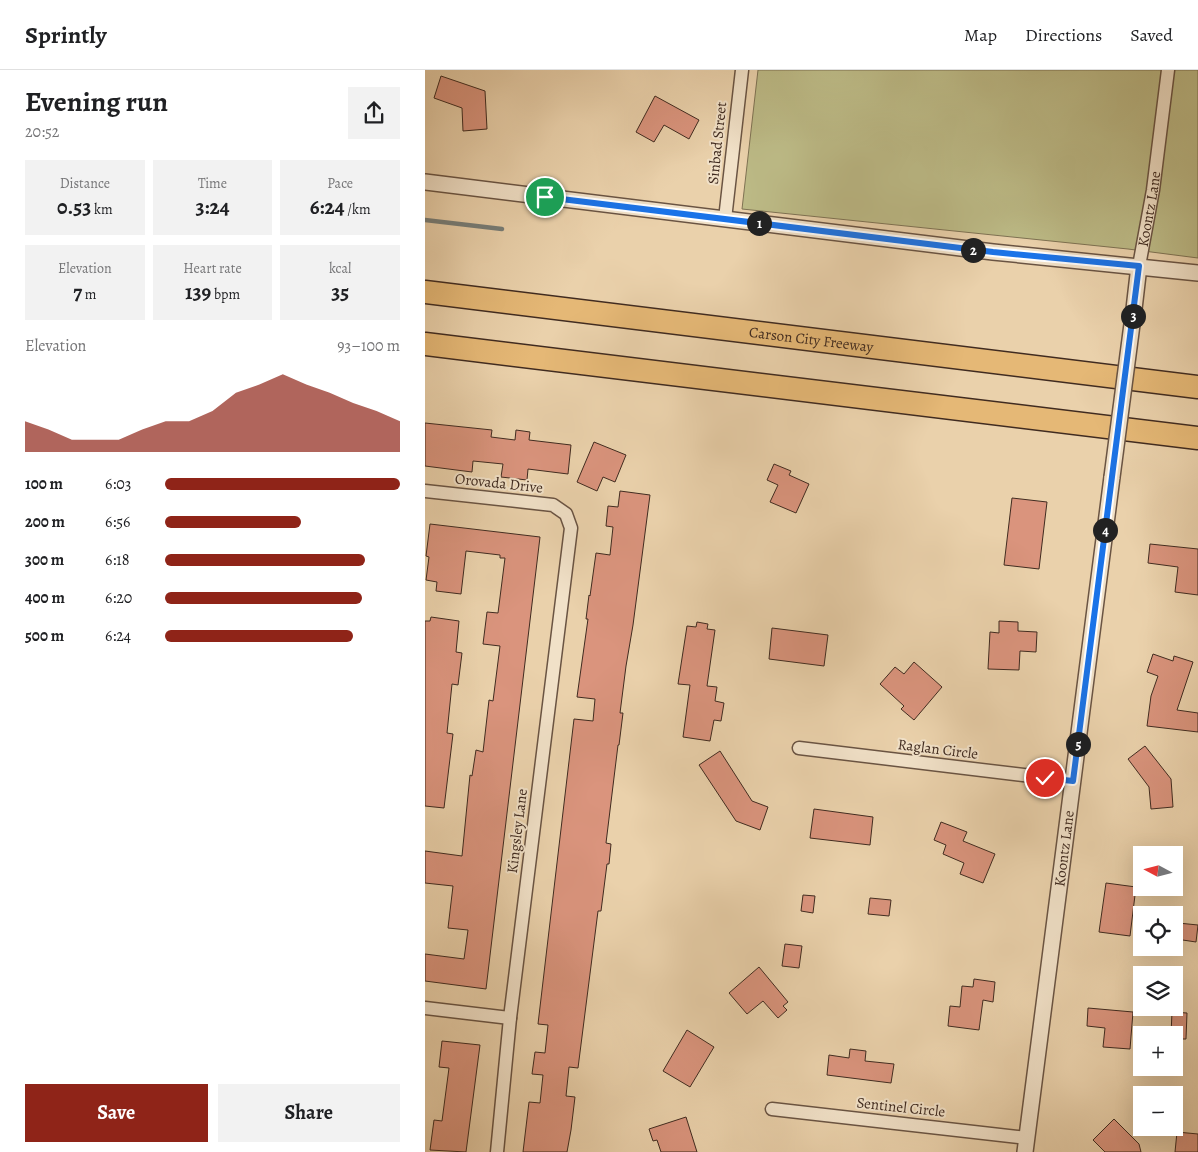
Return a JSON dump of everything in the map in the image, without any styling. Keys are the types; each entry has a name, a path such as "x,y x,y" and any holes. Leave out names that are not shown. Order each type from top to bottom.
{"highway":[{"name":"Carson City Freeway","path":"425,292 1198,387"},
{"path":"425,344 1198,438"}],"street":[{"name":"Sinbad Street","path":"725,219 742,70"},
{"name":"Koontz Lane","path":"1026,1145 1139,266 1153,190 1168,70"},
{"path":"425,182 993,252 1139,266 1198,274"},
{"name":"Orovada Drive","path":"425,491 553,505 566,514"},
{"name":"Kingsley Lane","path":"497,1152 510,1018 571,528 566,514"},
{"name":"Raglan Circle","path":"799,748 1073,781"},
{"path":"425,1008 510,1018"},
{"name":"Sentinel Circle","path":"772,1109 1026,1145"}],"shaded area":[{"path":"758,70 1198,70 1198,258 742,209"}],"building":[{"path":"441,76 485,91 487,129 463,131 462,108 434,98"},
{"path":"655,96 699,120 689,139 664,125 654,142 636,132"},
{"path":"425,423 492,430 491,437 515,440 516,430 530,432 529,440 571,445 568,474 528,469 527,480 501,477 503,464 473,461 472,472 425,466"},
{"path":"594,442 626,455 615,482 603,477 597,491 577,482"},
{"path":"774,464 791,471 789,475 809,484 796,513 770,502 778,485 767,480"},
{"path":"620,491 650,495 620,713 623,713 606,843 611,844 609,864 607,864 601,911 598,911 578,1068 569,1067 566,1096 575,1097 571,1130 567,1152 523,1152 529,1102 540,1103 543,1075 532,1074 535,1052 545,1053 548,1025 538,1024 574,719 593,721 595,699 577,697 588,619 586,619 589,595 596,553 610,555 613,527 606,526 608,506 618,507"},
{"path":"1012,498 1047,502 1039,569 1004,565"},
{"path":"430,524 540,537 486,989 425,981 425,954 464,959 468,930 448,928 453,886 425,883 425,851 462,856 470,775 472,776 476,750 483,752 489,700 493,701 500,646 483,644 487,612 498,613 505,558 500,558 500,555 466,551 461,594 436,591 437,582 426,580 429,557 426,556"},
{"path":"1150,544 1198,549 1198,595 1175,592 1178,567 1148,563"},
{"path":"431,617 459,621 456,652 462,653 458,685 452,684 447,733 453,734 444,808 425,806 425,621 430,621"},
{"path":"999,621 1018,622 1018,631 1037,632 1036,652 1020,651 1019,670 988,669 990,632 999,633"},
{"path":"697,622 708,624 707,629 715,630 707,686 717,687 715,701 724,703 721,721 714,720 710,741 683,737 690,685 678,684 687,626 696,627"},
{"path":"772,628 828,635 824,666 769,659"},
{"path":"1153,654 1173,661 1174,656 1193,662 1177,710 1198,713 1198,732 1147,726 1151,696 1158,676 1147,672"},
{"path":"914,662 942,687 914,720 901,709 904,706 880,684 895,667 904,674"},
{"path":"1145,746 1171,779 1173,807 1151,809 1149,787 1128,759"},
{"path":"720,751 752,801 768,807 760,830 736,821 699,765"},
{"path":"814,809 873,817 870,845 810,838"},
{"path":"941,822 967,832 963,841 995,854 983,883 960,874 964,863 943,854 946,845 934,840"},
{"path":"1106,883 1133,887 1133,896 1135,896 1130,936 1099,932"},
{"path":"803,895 815,896 813,913 801,911"},
{"path":"870,898 891,900 889,916 868,914"},
{"path":"1183,924 1198,925 1196,942 1183,940"},
{"path":"785,944 802,946 799,968 782,966"},
{"path":"759,967 788,1002 783,1006 787,1010 778,1018 763,1001 747,1014 729,993"},
{"path":"974,979 995,982 993,1002 983,1000 979,1030 948,1026 950,1006 960,1007 962,986 973,987"},
{"path":"1088,1008 1133,1012 1130,1049 1103,1047 1105,1028 1087,1026"},
{"path":"1183,1013 1187,1013 1186,1039 1183,1039 1183,1026 1171,1026 1172,1016 1183,1016"},
{"path":"687,1030 714,1047 690,1087 663,1071"},
{"path":"442,1041 480,1045 466,1152 430,1150 434,1120 442,1121 449,1068 439,1067"},
{"path":"850,1049 866,1051 865,1061 894,1064 891,1083 827,1075 829,1055 849,1058"},
{"path":"686,1117 697,1152 661,1152 657,1140 653,1141 649,1129"},
{"path":"1114,1119 1139,1144 1141,1152 1105,1152 1093,1140"},
{"path":"1183,1133 1198,1134 1198,1152 1175,1152 1177,1136 1183,1136"}],"waterway":[{"path":"425,220 502,229"}],"route":[{"path":"545,197 993,252 1139,266 1073,781 1045,778"}]}
